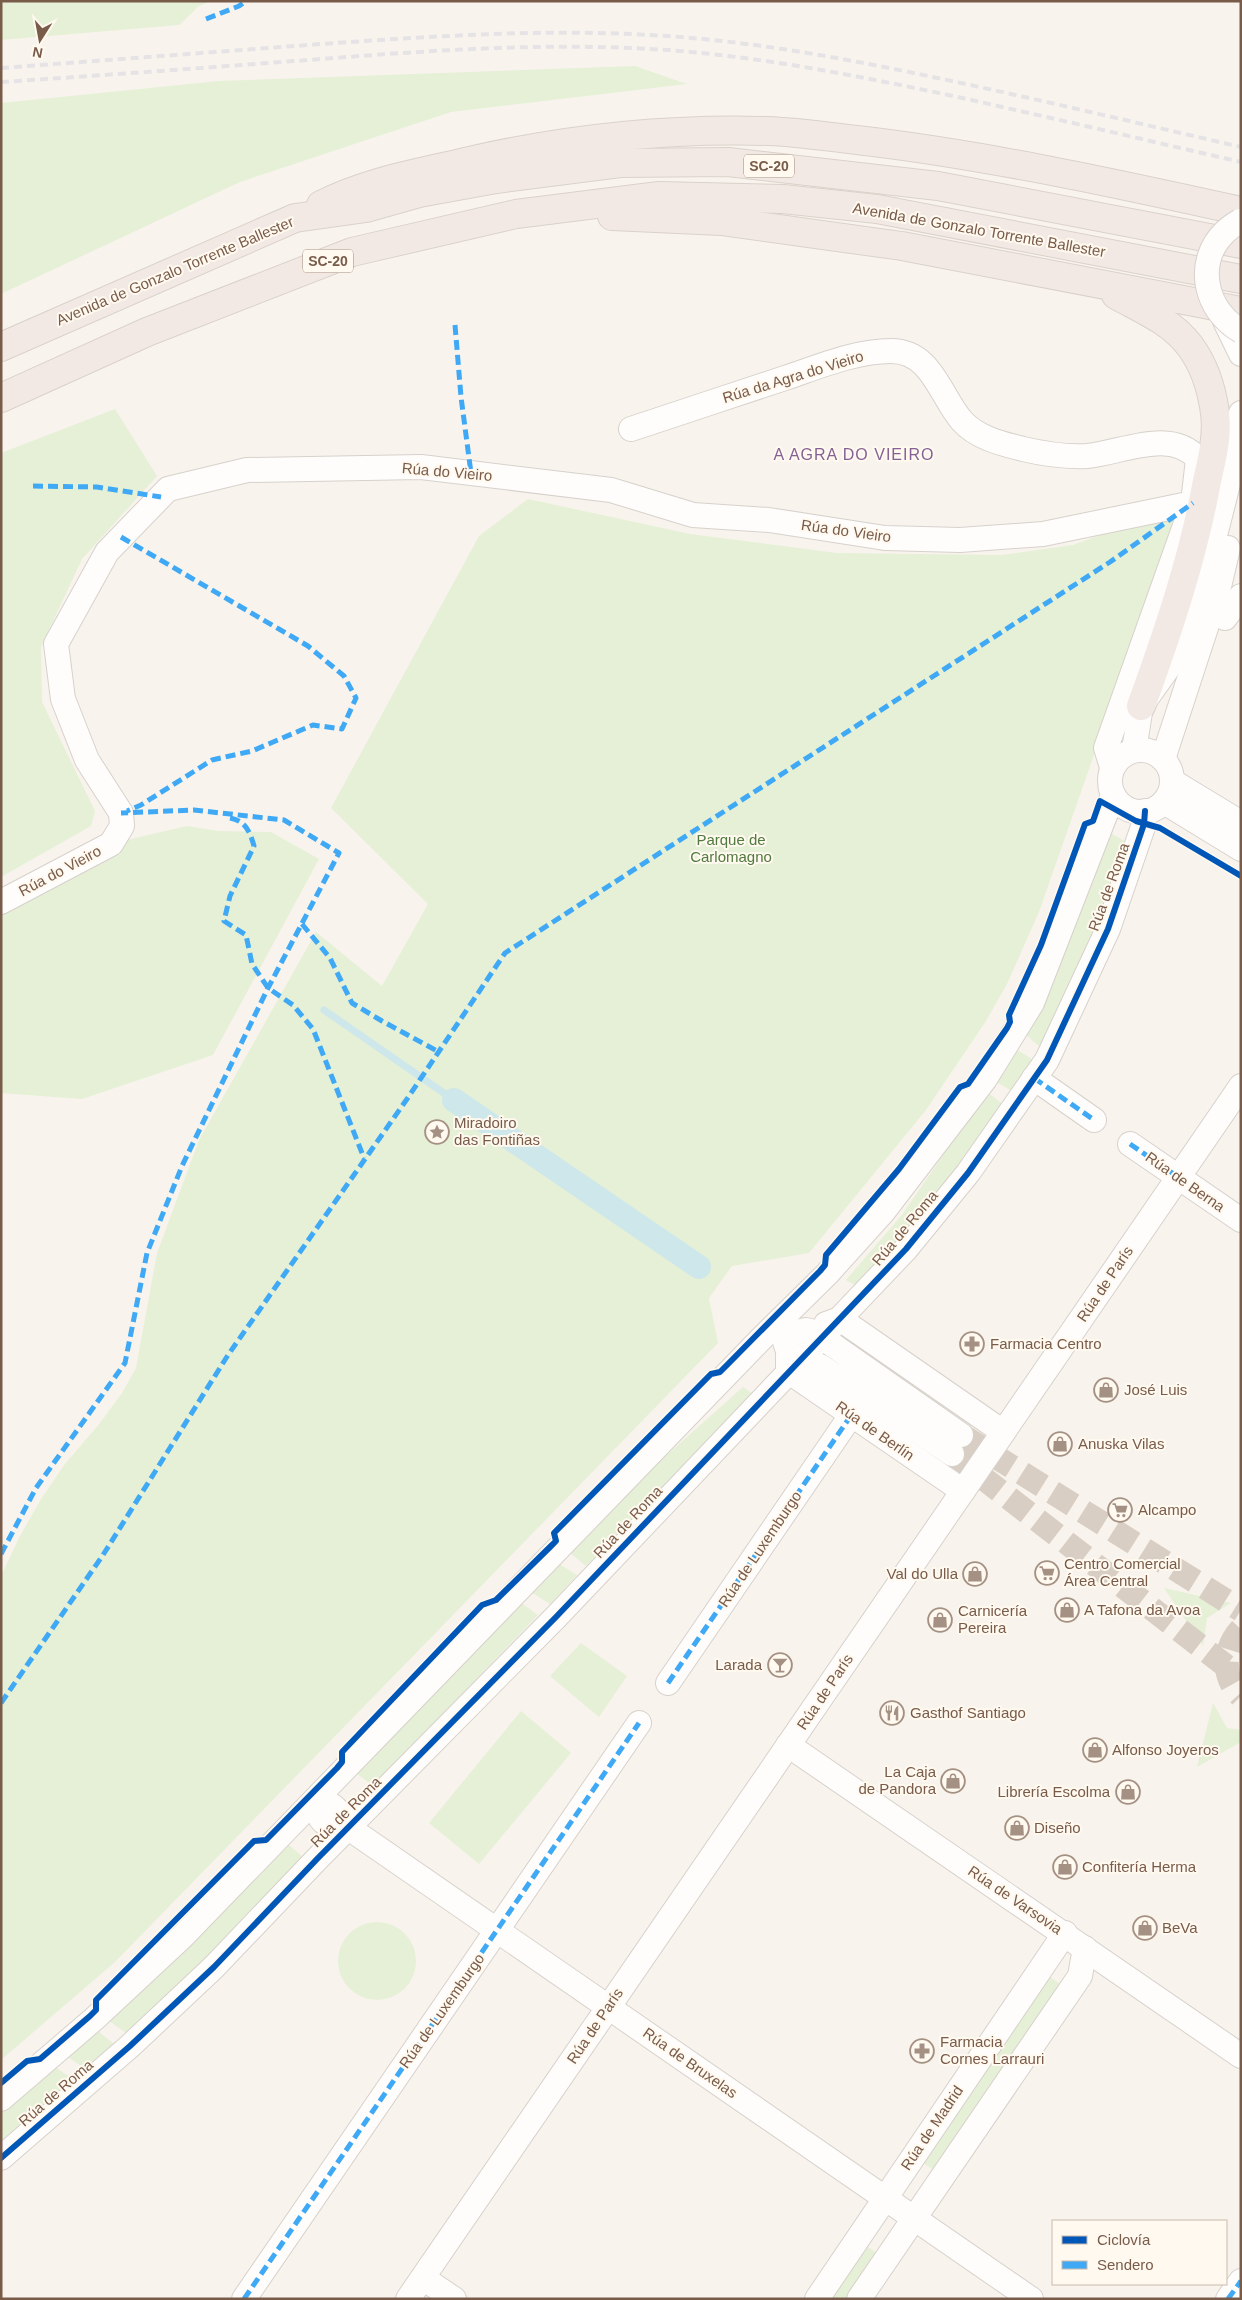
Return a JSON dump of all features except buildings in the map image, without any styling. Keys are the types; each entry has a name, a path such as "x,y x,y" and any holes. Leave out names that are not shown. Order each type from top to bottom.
{"highway":[{"path":"295,218 344,194 379,182 505,153 637,134 769,131 900,145 1063,172 1241,211"},
{"name":"Avenida de Gonzalo Torrente Ballester","path":"1,347 295,218 366,208 420,193 496,179 620,163 728,162 938,186 1241,244"},
{"name":"Avenida de Gonzalo Torrente Ballester","path":"1,398 147,332 352,252 516,214 659,196 783,199 877,209 1241,279"},
{"path":"516,214 642,216 721,221 902,246 1092,283 1236,321"},
{"path":"1092,283 1168,323 1190,346 1205,372 1215,414 1215,439 1198,531 1183,585 1129,711"}],"street":[{"path":"1241,221 1224,232 1213,248 1207,267 1207,286 1214,305 1236,321 1241,354"},
{"name":"Rúa da Agra do Vieiro","path":"631,429 837,361 892,351 912,355 928,367 963,422 981,435 1000,443 1044,454 1087,456 1148,444 1172,445 1191,450 1198,459 1193,502"},
{"name":"Rúa de Roma","path":"1163,759 1178,719 1194,660 1218,591 1234,491 1241,413"},
{"name":"Rúa do Vieiro","path":"1,902 111,844 122,826 121,813 87,760 63,699 56,644 107,552 168,489 248,470 421,467 611,490 693,515 769,520 885,538 960,540 1043,534 1193,502"},
{"name":"Rúa de Roma","path":"1,2099 94,2019 183,1936 827,1274 899,1192 985,1079 1032,1003 1113,795 1110,786 1112,768 1106,748 1129,711 1168,668 1205,575 1234,491"},
{"name":"Rúa de Roma","path":"1134,750 1129,711 1193,502"},
{"name":"Rúa de Roma","path":"1178,719 1205,678 1241,564"},
{"path":"1225,618 1241,596"},
{"path":"1112,768 1125,754 1134,750 1154,752 1163,759 1171,773 1160,798"},
{"path":"1113,795 1125,808 1160,798 1241,823"},
{"path":"1160,798 1241,850"},
{"name":"Rúa de Roma","path":"647,1458 689,1429 755,1368 799,1347 840,1319 906,1249 968,1173 1047,1060 1108,929 1142,832 1160,798"},
{"path":"1034,1078 1094,1120"},
{"name":"Rúa de París","path":"408,2299 1241,1086"},
{"name":"Rúa de Berna","path":"1130,1144 1241,1220"},
{"name":"Rúa de Roma","path":"1,2158 130,2046 214,1967 562,1610 799,1347 847,1270 886,1222 899,1192"},
{"path":"840,1319 1003,1432"},
{"name":"Rúa de Berlín","path":"799,1347 852,1414 963,1491"},
{"name":"Rúa de Berlín","path":"799,1347 956,1444 820,1366 799,1347"},
{"name":"Rúa de Luxemburgo","path":"668,1683 852,1414"},
{"name":"Rúa de Luxemburgo","path":"244,2299 640,1723"},
{"name":"Rúa de Varsovia","path":"788,1745 1065,1933 1241,2056"},
{"name":"Rúa de Roma","path":"316,1800 329,1802 337,1808 349,1828"},
{"name":"Rúa de Bruxelas","path":"349,1828 1031,2299"},
{"name":"Rúa de Madrid","path":"817,2299 1065,1933"},
{"path":"859,2299 1080,1976 1085,1948"},
{"path":"423,2278 454,2299"},
{"path":"1228,2299 1241,2281"}],"green space":[{"path":"1,1 210,1 199,6 179,25 1,40"},
{"path":"635,66 687,84 451,112 240,182 1,294 1,103 219,81"},
{"path":"115,409 157,476 82,559 41,647 42,702 95,811 91,826 1,877 1,453"},
{"name":"Parque de Carlomagno","path":"528,499 690,534 837,553 1002,555 1073,545 1173,508 1179,512 1039,912 1007,984 986,1021 926,1110 809,1253 732,1266 709,1298 718,1343 115,1962 1,2060 1,1576 20,1536 41,1499 65,1464 100,1423 122,1393 136,1368 157,1253 199,1140 316,932 382,986 428,904 331,808 479,536"},
{"path":"187,826 218,831 271,832 319,859 213,1055 82,1099 1,1093 1,912 127,840"},
{"path":"1107,831 1128,843 1081,970 1041,1048 1024,1033"},
{"path":"1016,1049 1035,1061 1015,1093 995,1081"},
{"path":"987,1092 1004,1105 954,1175 858,1287 846,1280 901,1216"},
{"path":"743,1387 753,1394 586,1566 568,1551 623,1494"},
{"path":"559,1564 577,1575 550,1604 531,1592"},
{"path":"1164,1588 1231,1603 1207,1618 1203,1646"},
{"path":"520,1602 538,1615 373,1786 356,1773"},
{"path":"581,1643 627,1676 599,1717 550,1676"},
{"path":"1213,1703 1227,1728 1241,1730 1241,1742 1197,1767"},
{"path":"521,1711 571,1753 479,1864 429,1823"},
{"path":"288,1844 304,1858 178,1987 126,2033 108,2020 162,1971"},
{"path":"369,1922 385,1922 399,1928 410,1939 416,1953 416,1969 410,1983 399,1994 385,2000 369,2000 355,1994 344,1983 338,1969 338,1953 344,1939 355,1928"},
{"path":"1044,1973 1065,1987 938,2173 917,2159"},
{"path":"98,2031 114,2044 86,2069 66,2056"},
{"path":"55,2067 74,2080 1,2143 1,2114"},
{"path":"861,2242 881,2256 852,2299 822,2299"}],"waterway":[{"path":"324,1010 454,1100"},
{"path":"454,1100 699,1267"}],"tunnel":[{"path":"961,1435 1241,1610"},
{"path":"952,1454 1226,1666"},
{"path":"1241,1629 1231,1645 1227,1662 1230,1680 1241,1696"}],"railway":[{"path":"1,68 451,36 537,33 667,36 733,42 863,63 1007,93 1241,147"},
{"path":"1,82 451,50 537,47 667,50 775,62 882,81 1241,162"}],"marked path":[{"path":"206,19 239,6 246,1"},
{"path":"455,325 461,397 471,473"},
{"path":"33,486 97,487 161,497"},
{"path":"1,1703 103,1555 228,1355 407,1099 505,953 1110,562 1193,503"},
{"path":"121,537 308,646 344,676 356,698 342,729 313,725 252,751 212,760 141,805 127,811"},
{"path":"1,1554 36,1488 125,1363 147,1253 182,1166 268,988 339,853 284,820 194,810 121,813"},
{"path":"230,818 244,824 254,846 230,896 224,921 246,935 252,964 268,988 293,1005 313,1029 364,1158"},
{"path":"302,924 330,958 352,1003 439,1052"},
{"path":"1034,1078 1094,1120"},
{"path":"1130,1144 1178,1177"},
{"path":"668,1683 852,1414"},
{"path":"244,2299 639,1723"},
{"path":"1228,2299 1241,2281"}],"cycle path":[{"path":"1,2083 27,2061 40,2059 90,2016 96,2010 96,2000 254,1841 266,1840 337,1768 342,1762 342,1752 482,1605 496,1600 550,1547 556,1541 554,1533 711,1374 720,1372 820,1271 825,1265 826,1255 899,1169 960,1087 968,1084 1007,1028 1010,1022 1009,1015 1041,945 1085,824 1093,821 1100,801 1136,821 1160,828 1241,876"},
{"path":"1,2158 130,2046 214,1967 318,1858 556,1617 906,1249 968,1173 1047,1060 1108,929 1144,824 1145,811"}],"place":[{"name":"Miradoiro das Fontiñas","path":"437,1132"},
{"name":"Farmacia Centro","path":"972,1344"},
{"name":"José Luis","path":"1106,1390"},
{"name":"Anuska Vilas","path":"1060,1444"},
{"name":"Alcampo","path":"1120,1510"},
{"name":"Centro Comercial Área Central","path":"1047,1573"},
{"name":"Val do Ulla","path":"975,1574"},
{"name":"A Tafona da Avoa","path":"1067,1610"},
{"name":"Carnicería Pereira","path":"940,1620"},
{"name":"Larada","path":"780,1665"},
{"name":"Gasthof Santiago","path":"892,1713"},
{"name":"Alfonso Joyeros","path":"1095,1750"},
{"name":"La Caja de Pandora","path":"953,1781"},
{"name":"Librería Escolma","path":"1128,1792"},
{"name":"Diseño","path":"1017,1828"},
{"name":"Confitería Herma","path":"1065,1867"},
{"name":"BeVa","path":"1145,1928"},
{"name":"Farmacia Cornes Larrauri","path":"922,2051"}],"district":[{"name":"A AGRA DO VIEIRO","path":"854,454"}]}
